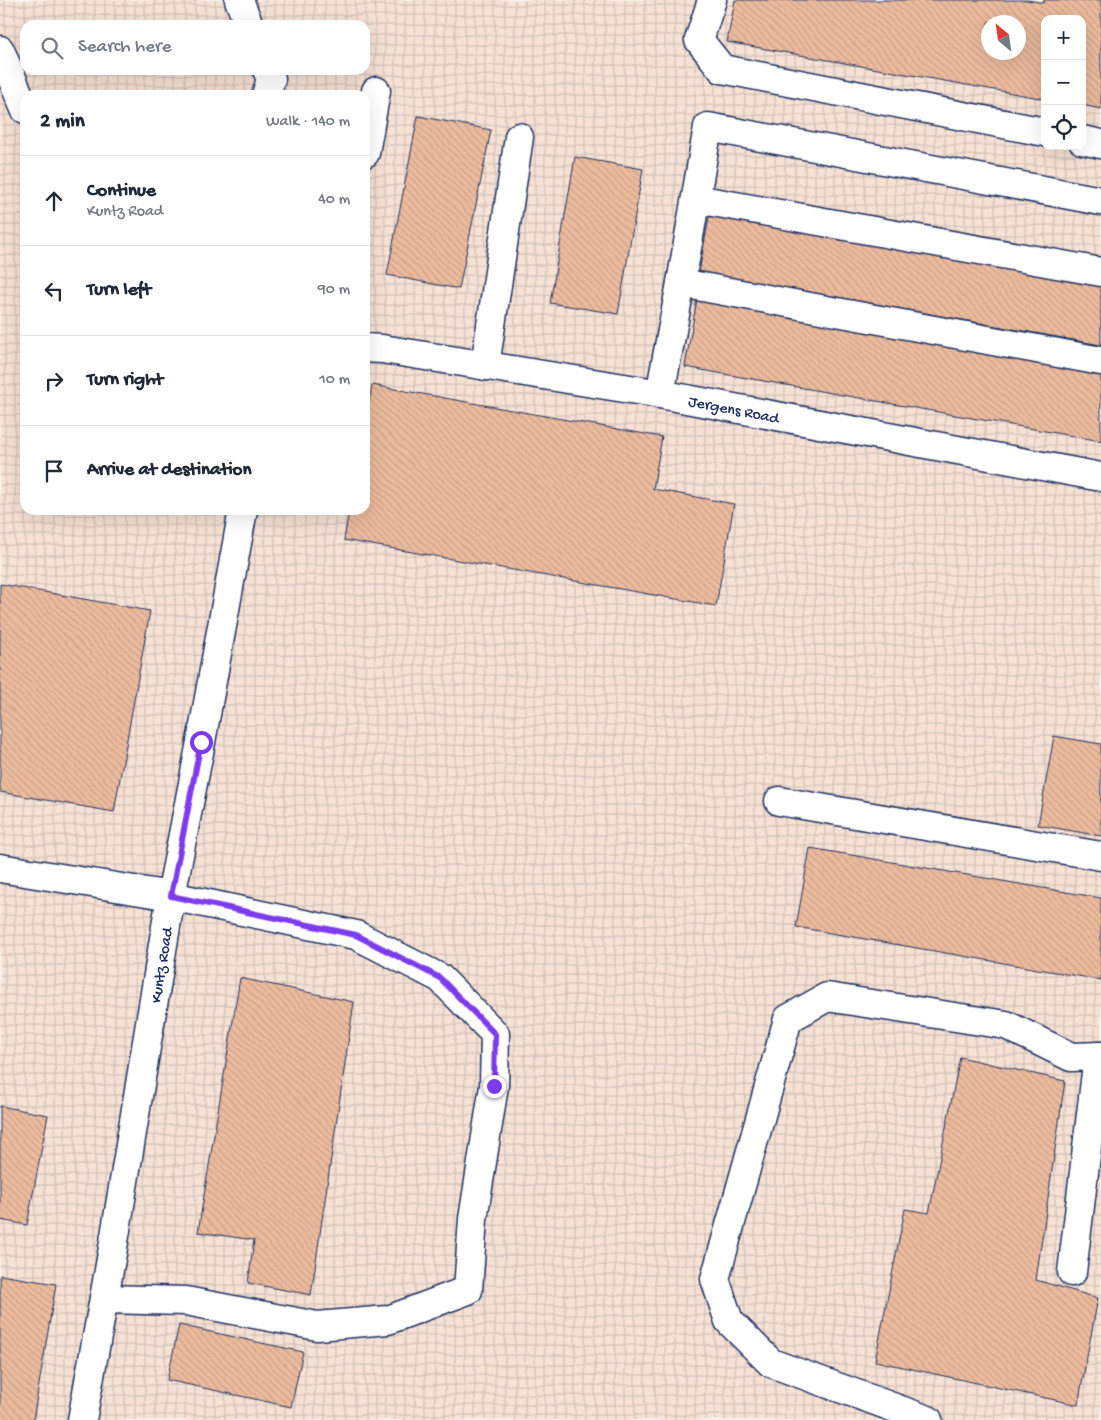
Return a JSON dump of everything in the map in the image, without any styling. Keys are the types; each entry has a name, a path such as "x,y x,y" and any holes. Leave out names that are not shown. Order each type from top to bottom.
{"street":[{"path":"239,0 247,20"},
{"path":"712,0 699,40 722,69 1041,131"},
{"path":"0,50 20,97"},
{"path":"268,90 271,79 269,75"},
{"path":"370,124 376,91"},
{"path":"660,394 708,127 1101,201"},
{"path":"485,366 519,137"},
{"path":"1086,141 1101,144"},
{"path":"696,200 1101,272"},
{"path":"681,283 1101,362"},
{"name":"Jergens Road","path":"370,348 660,394 1101,477"},
{"name":"Kuntz Road","path":"89,1418 104,1299 171,896 201,742 241,515"},
{"path":"780,801 1101,856"},
{"path":"0,868 171,896 356,935 440,978 495,1034 494,1086 473,1219 468,1290 388,1320 317,1326 186,1301 104,1299"},
{"path":"928,1420 771,1363 729,1321 715,1279 788,1019 827,997 1006,1025 1071,1058 1100,1056 1072,1272"}],"shaded area":[{"path":"0,0 1101,0 1101,1420 0,1420"}],"building":[{"path":"735,0 1028,0 1044,3 1044,0 1101,0 1101,109 1086,106 1086,15 1041,15 1041,98 727,42"},
{"path":"418,116 491,130 459,289 387,275"},
{"path":"575,157 643,169 618,314 550,303"},
{"path":"710,212 1101,283 1101,345 699,272"},
{"path":"697,299 1101,371 1101,441 685,367"},
{"path":"372,385 662,437 653,489 734,504 716,606 344,540 348,515 370,515 370,396"},
{"path":"0,584 150,611 114,812 0,792"},
{"path":"1054,736 1101,744 1101,836 1038,825"},
{"path":"810,848 1101,898 1101,980 796,927"},
{"path":"240,978 354,1002 311,1295 248,1283 254,1240 198,1232"},
{"path":"960,1057 1065,1081 1036,1280 1098,1298 1078,1405 875,1361 905,1209 929,1213"},
{"path":"0,1106 48,1115 27,1225 0,1220"},
{"path":"0,1275 56,1284 33,1420 0,1420"},
{"path":"179,1325 303,1352 291,1407 167,1380"}],"route":[{"path":"201,742 171,896 356,935 440,978 495,1034 494,1086"}]}
